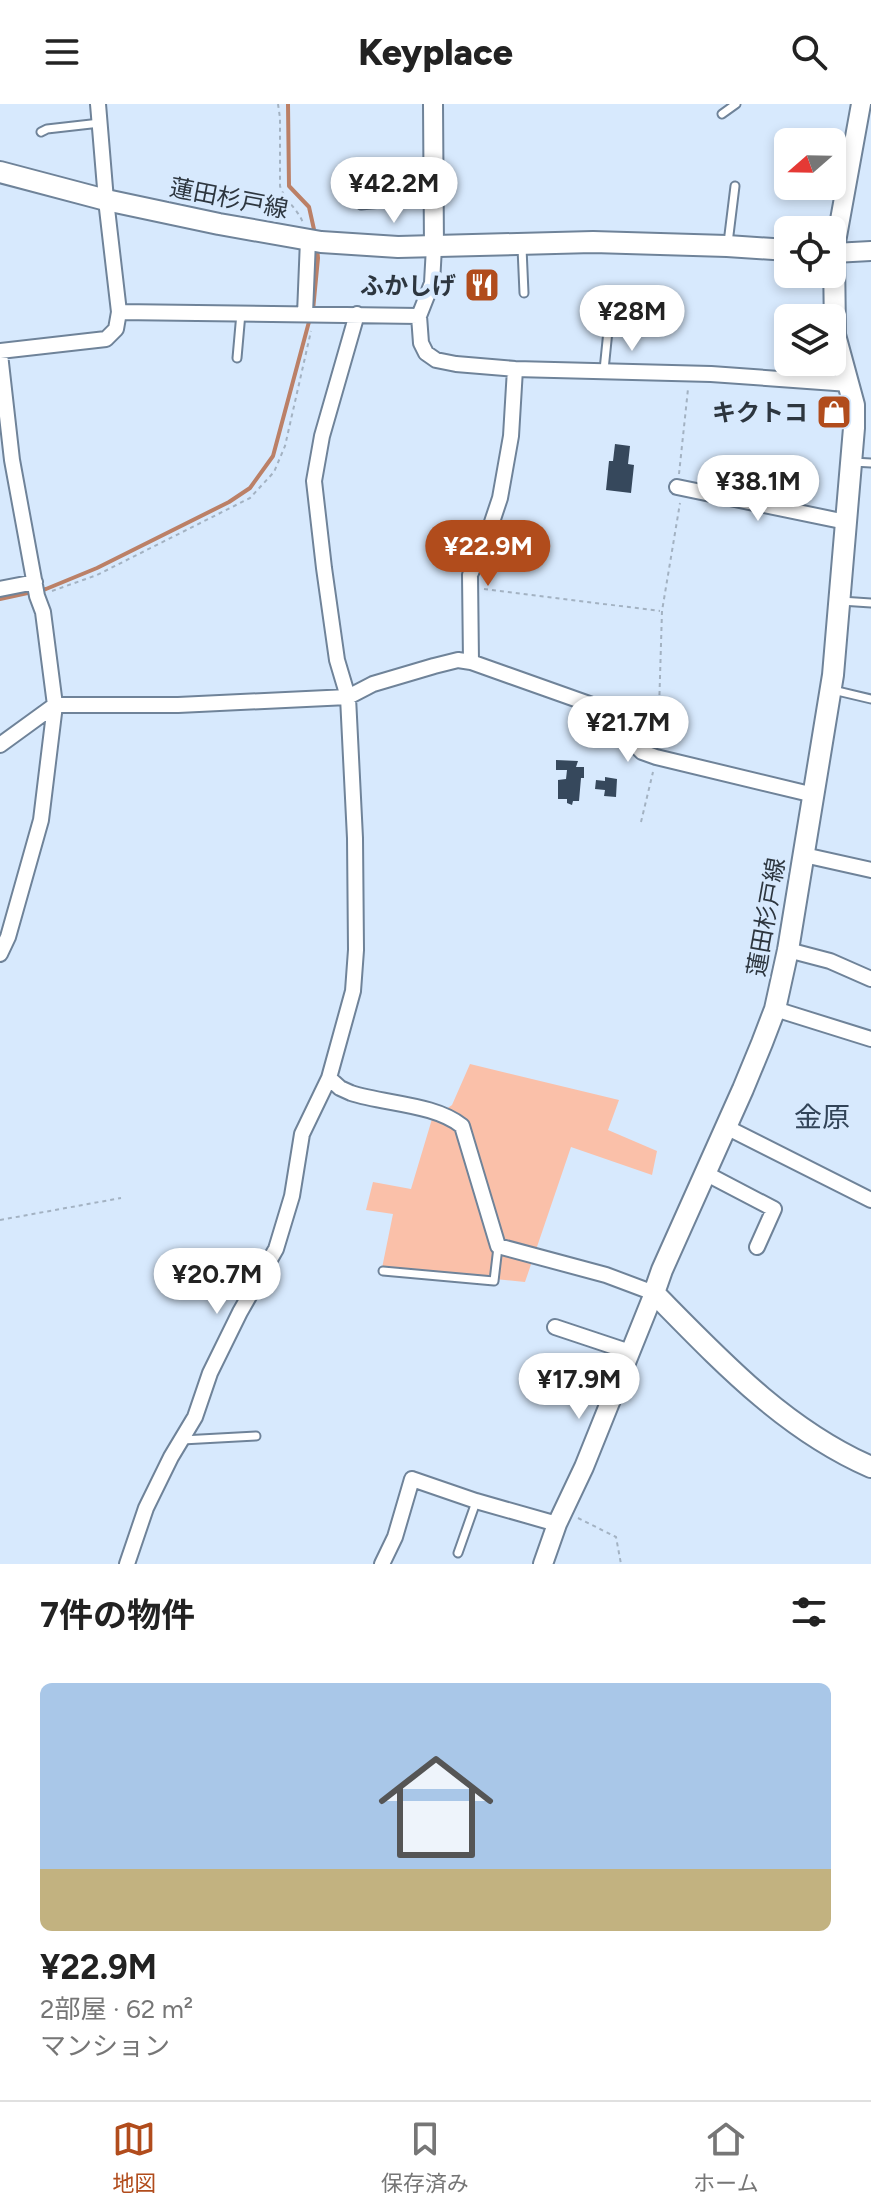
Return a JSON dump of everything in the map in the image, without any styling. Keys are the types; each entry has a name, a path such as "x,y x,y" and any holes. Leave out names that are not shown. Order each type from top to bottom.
{"main road":[{"name":"蓮田杉戸線","path":"0,172 106,200 219,224 361,246 593,242 774,249"},
{"name":"蓮田杉戸線","path":"654,1293 775,1009 788,950 831,689 846,522 861,463 854,405 835,335 834,288"},
{"path":"654,1293 767,1403 839,1452 871,1467"}],"street":[{"path":"0,954 8,937 41,820 55,705 43,612 6,460 0,355 106,339 116,329 119,312 98,104"},
{"path":"433,104 432,283 419,316 421,343 426,353 436,360 515,369 689,373 849,384"},
{"path":"840,216 861,104"},
{"path":"306,239 310,314"},
{"path":"846,252 871,251"},
{"path":"119,312 419,316"},
{"path":"127,1564 146,1508 195,1417 210,1373 240,1312 276,1249 292,1196 302,1134 329,1078 353,991 356,950 355,838 348,697 337,660 314,481 322,436 357,314"},
{"path":"471,662 470,575 500,498 511,436 515,369"},
{"path":"680,488 846,522"},
{"path":"0,589 36,589"},
{"path":"0,745 55,705 178,705 348,697 373,684 458,660 595,706 642,752 814,795"},
{"path":"804,855 871,870"},
{"path":"788,950 830,961 871,979"},
{"path":"775,1009 871,1039"},
{"path":"329,1078 351,1093 427,1110 452,1118 462,1126 498,1246 606,1275 654,1293 543,1564"},
{"path":"726,1127 871,1200"},
{"path":"705,1173 774,1209 757,1247"},
{"path":"555,1327 630,1352"},
{"path":"382,1564 395,1537 412,1479 476,1501 560,1518"}],"lane":[{"path":"722,114 736,104"},
{"path":"41,132 100,123"},
{"path":"727,246 735,186"},
{"path":"361,205 434,198"},
{"path":"522,244 524,293"},
{"path":"237,358 241,313"},
{"path":"604,371 609,321"},
{"path":"839,600 871,603"},
{"path":"831,689 871,699"},
{"path":"383,1271 494,1281 498,1246"},
{"path":"181,1440 256,1436"},
{"path":"458,1553 476,1501"}],"path":[{"path":"278,104 280,186 303,220 306,239"},
{"path":"36,589 97,575 256,493 274,472 285,446 310,314"},
{"path":"641,822 656,757 662,611 680,488 689,373"},
{"path":"469,587 662,611"},
{"path":"0,1220 121,1198"},
{"path":"560,1518 616,1537 621,1564"}],"shaded area":[{"path":"470,1064 619,1100 608,1130 657,1151 652,1175 571,1147 525,1282 382,1268 393,1214 366,1210 373,1182 411,1189 432,1119 452,1105"}],"building":[{"path":"615,444 630,446 628,464 634,465 631,493 606,490 609,461 613,461"},
{"path":"556,760 578,761 576,767 584,767 579,801 573,801 572,805 567,803 567,799 558,799 558,780 566,779 567,770 556,770"},
{"path":"605,777 617,779 616,797 604,796 605,790 595,789 596,780 605,781"}],"waterway":[{"path":"288,104 289,186 309,207 315,234"},
{"path":"313,310 317,247"},
{"path":"0,599 46,589 97,568 229,502 250,488 273,456 310,318"}],"place":[{"name":"ふかしげ","path":"482,285"},
{"name":"キクトコ","path":"834,412"}],"district":[{"name":"金原","path":"822,1117"}]}
